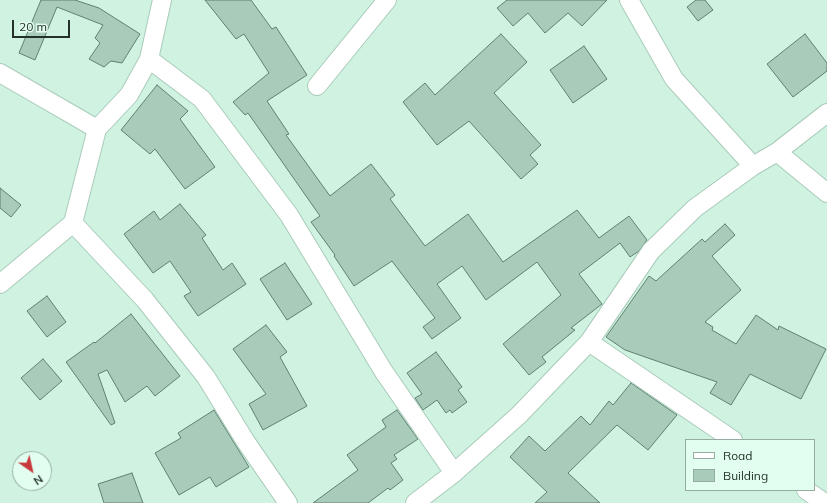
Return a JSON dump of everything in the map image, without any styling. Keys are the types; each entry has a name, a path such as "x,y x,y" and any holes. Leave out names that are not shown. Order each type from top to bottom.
{"street":[{"path":"0,284 73,223 97,129 129,95 149,59 162,0"},
{"path":"317,86 387,0"},
{"path":"629,0 674,79 754,166"},
{"path":"149,59 202,99 289,215 384,372 454,473"},
{"path":"0,73 97,129"},
{"path":"415,503 454,473 519,415 589,342 651,251 695,208 754,166 777,152 827,113"},
{"path":"777,152 827,193"},
{"path":"73,223 145,300 206,377 246,442 288,503"},
{"path":"589,342 732,439"},
{"path":"807,491 825,503"}],"building":[{"path":"41,0 75,0 99,8 140,34 122,63 111,61 104,67 89,59 100,43 95,38 103,25 57,7 35,60 19,53"},
{"path":"205,0 251,0 272,29 276,27 307,75 267,101 289,134 286,135 330,196 371,164 395,195 390,199 425,246 468,214 503,262 577,210 599,238 629,216 647,240 639,251 630,257 620,243 579,274 602,304 571,328 575,330 542,357 546,362 529,375 503,344 561,295 537,262 486,300 462,266 437,284 461,318 432,339 423,327 435,318 392,261 354,286 334,256 335,255 311,222 320,216 248,113 245,115 233,102 269,73 244,34 236,39"},
{"path":"507,0 607,0 582,26 568,13 545,33 528,13 513,26 497,8"},
{"path":"696,0 705,0 713,10 698,21 687,7"},
{"path":"501,34 527,62 494,93 541,145 530,155 538,164 521,179 469,121 437,145 403,102 425,83 435,95"},
{"path":"805,34 827,63 827,71 793,97 767,64"},
{"path":"584,46 607,79 573,103 550,70"},
{"path":"157,85 188,111 180,119 215,167 185,189 155,149 150,154 121,130"},
{"path":"0,188 21,205 11,217 0,208"},
{"path":"180,204 206,235 202,238 223,270 232,263 246,284 198,316 184,296 191,292 170,261 153,273 124,234 154,211 160,220"},
{"path":"725,224 735,235 712,256 741,290 705,322 713,327 712,330 736,344 756,315 778,330 779,326 826,349 801,399 750,374 731,405 710,393 717,382 625,350 606,337 649,276 656,281 702,239 705,242"},
{"path":"285,263 312,304 287,320 260,279"},
{"path":"47,296 66,322 47,337 27,311"},
{"path":"131,314 180,376 155,396 147,386 125,402 107,370 98,374 115,423 111,425 66,362 94,342 95,343"},
{"path":"266,325 287,352 280,357 307,406 263,430 249,404 266,394 233,349"},
{"path":"436,352 462,387 458,390 467,402 452,413 450,410 446,413 437,400 423,410 415,398 422,394 407,373"},
{"path":"43,359 62,381 40,400 21,378"},
{"path":"631,383 677,415 648,450 617,425 568,473 600,503 535,503 547,492 510,457 529,436 545,451 581,416 590,425 609,401 613,405"},
{"path":"214,410 249,467 216,487 210,477 179,495 155,453 181,438 178,433"},
{"path":"397,410 418,439 394,455 397,459 391,463 403,480 390,490 388,488 368,503 313,503 358,470 347,455 386,427 382,420"},
{"path":"132,473 143,503 104,503 98,484"}]}
